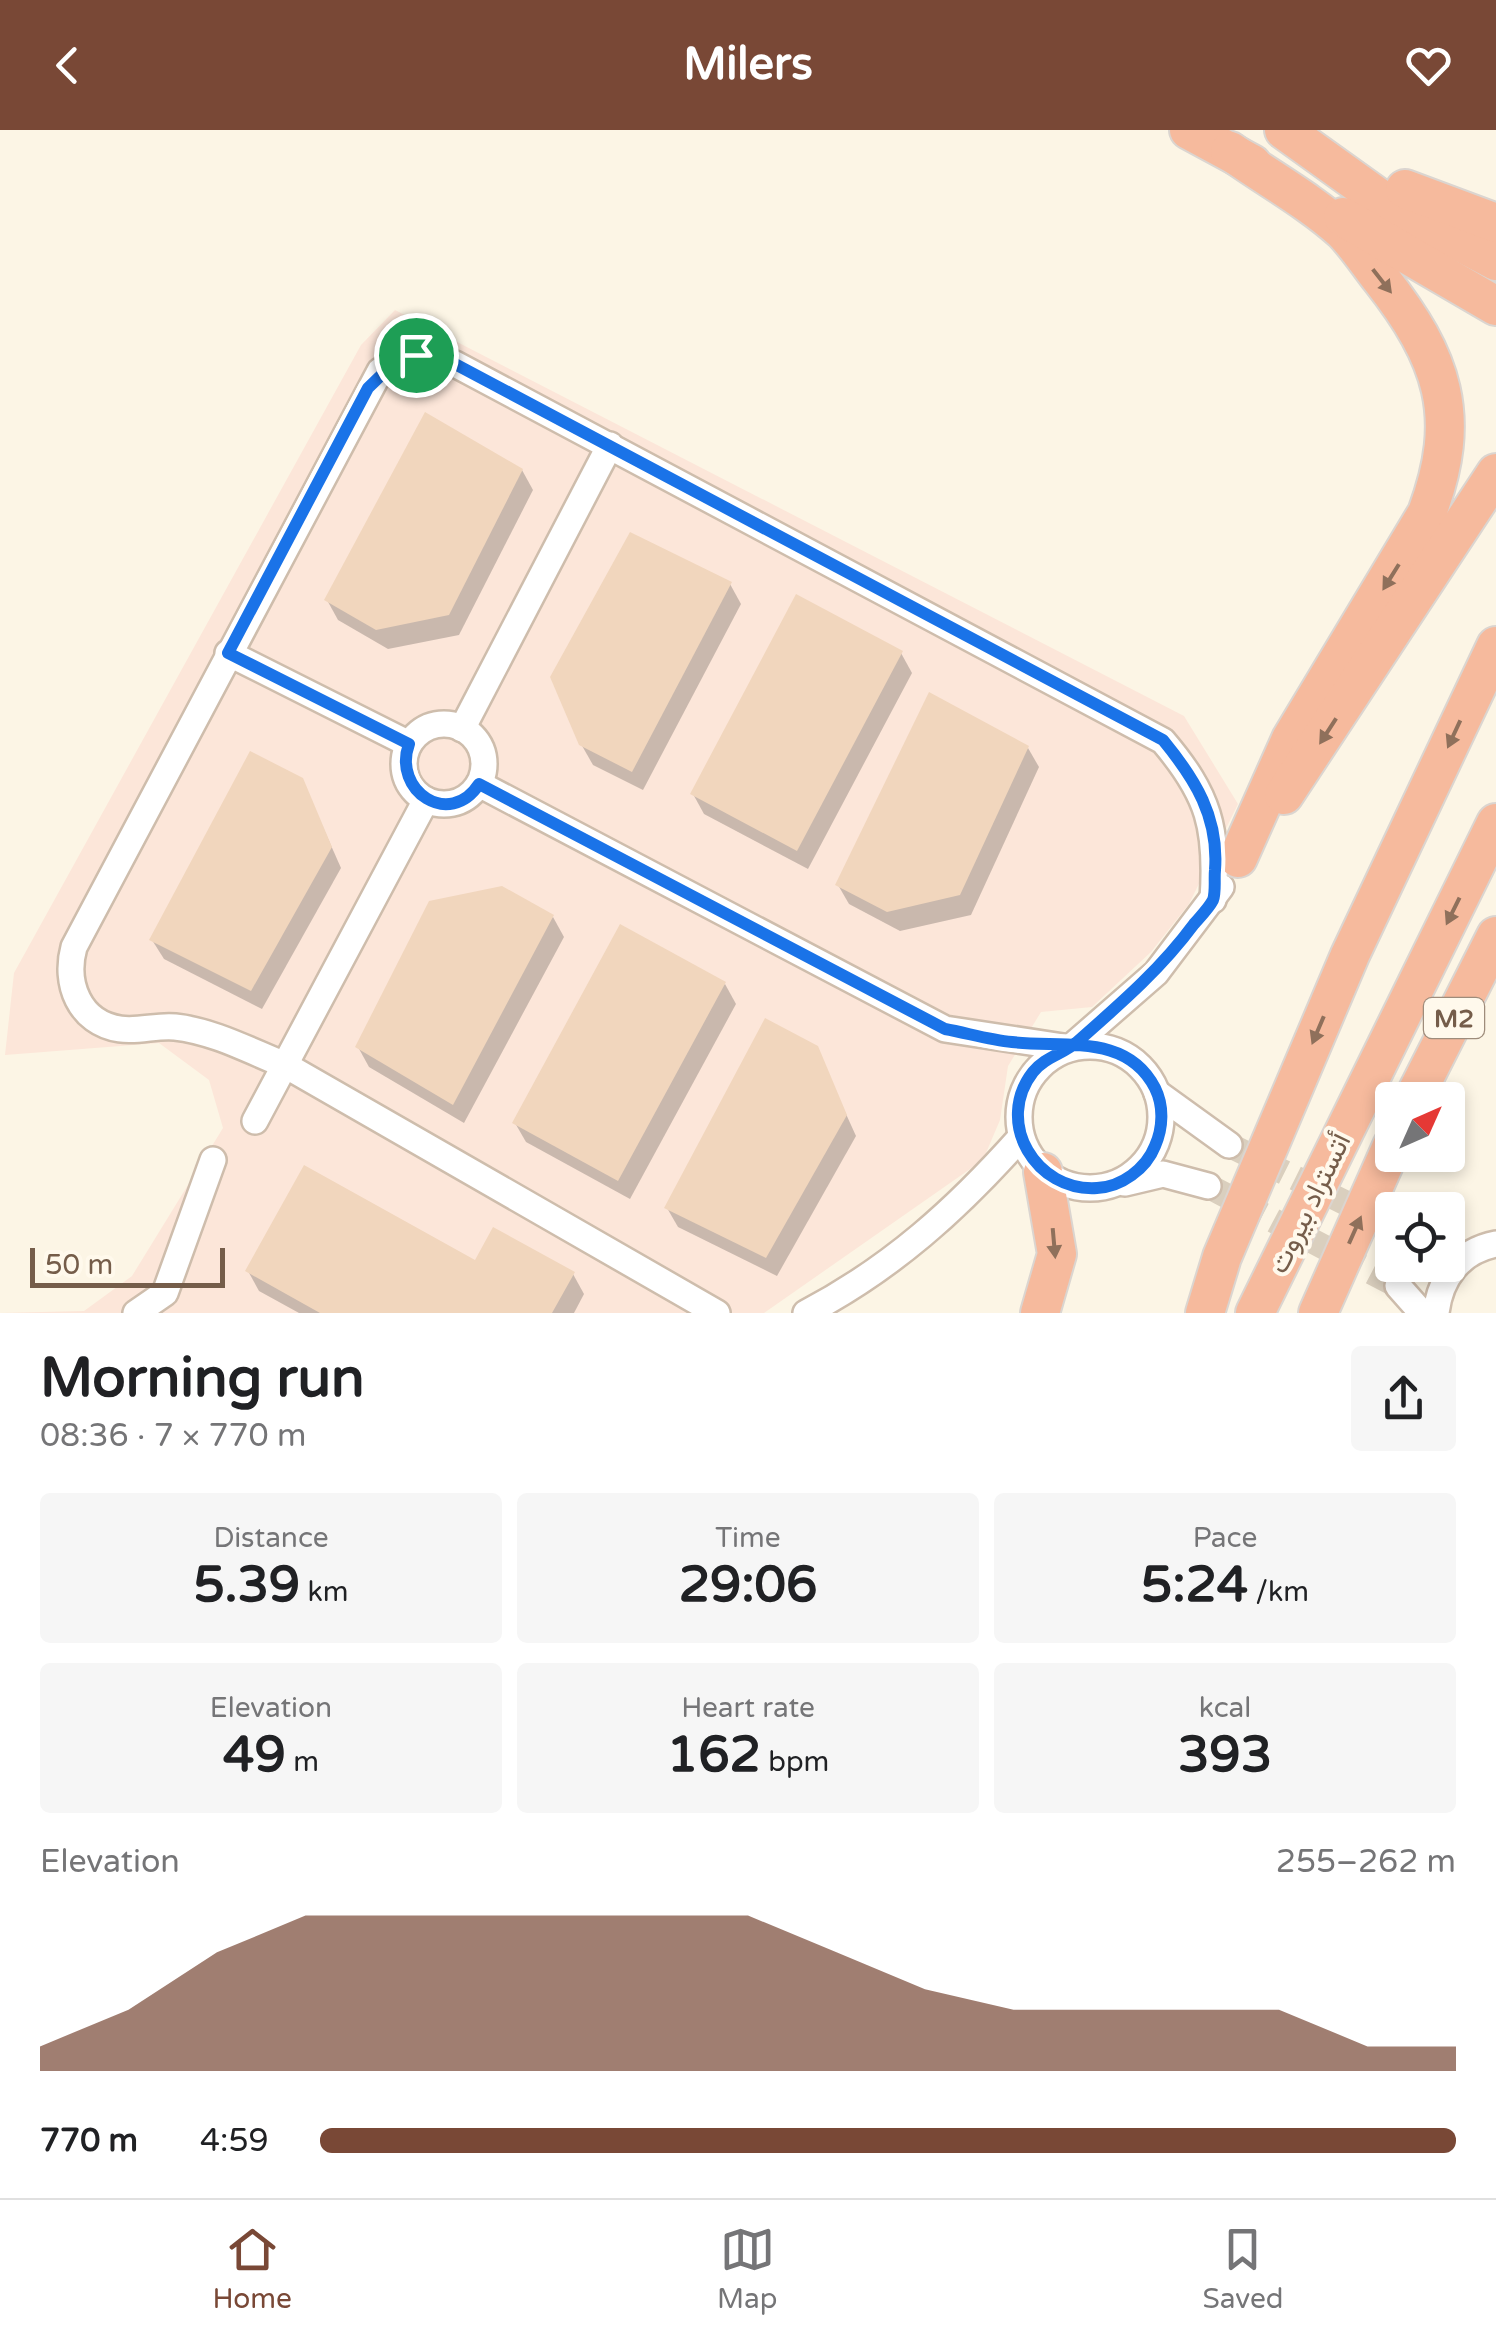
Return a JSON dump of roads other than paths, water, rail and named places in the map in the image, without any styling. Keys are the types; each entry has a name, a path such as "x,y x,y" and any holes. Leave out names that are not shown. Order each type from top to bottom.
{"highway":[{"path":"1189,130 1496,306"},
{"path":"1284,130 1383,202 1496,261"},
{"path":"1293,130 1414,194 1496,223"},
{"path":"1230,151 1343,232 1406,311 1434,357 1444,396 1447,440 1441,476 1428,513 1291,739 1238,858"},
{"path":"1238,858 1307,762 1496,473"},
{"path":"1205,1313 1222,1257 1350,955 1496,646"},
{"name":"أتستراد بيروت","path":"1255,1313 1496,823"},
{"name":"M2","path":"1422,1082 1496,936"},
{"path":"1040,1313 1057,1254 1043,1172"},
{"name":"أتستراد بيروت","path":"1318,1313 1380,1172"}],"street":[{"path":"717,1313 285,1065 193,1031 174,1027 122,1030 105,1025 90,1015 70,983 74,947 228,653 368,388 397,360 436,356 1163,740 1195,779 1212,823 1213,900"},
{"path":"462,729 610,445"},
{"path":"228,653 409,744"},
{"path":"441,724 462,729 482,751 485,765 479,784 465,799 452,804 426,800 415,792 404,769 409,744 428,727 441,724"},
{"path":"479,784 945,1029 1007,1042 1070,1048 1091,1045 1132,1058 1158,1093 1230,1145"},
{"path":"255,1121 426,800"},
{"path":"1208,1186 1163,1174 1101,1188 1061,1183 1043,1172 1021,1137 1018,1114 1022,1092 1050,1057 1070,1048 1156,973 1213,900 1238,858"},
{"path":"1101,1188 1130,1176 1152,1154 1160,1134 1158,1093"},
{"path":"806,1313 902,1255 968,1196 1021,1137"},
{"path":"136,1313 164,1293 213,1160"},
{"path":"1465,1246 1493,1244"},
{"path":"1436,1313 1449,1272 1467,1256 1493,1244"},
{"path":"1398,1286 1422,1313"}],"tunnel":[{"path":"1229,1145 1375,1218"},
{"path":"1208,1186 1398,1286"}]}
